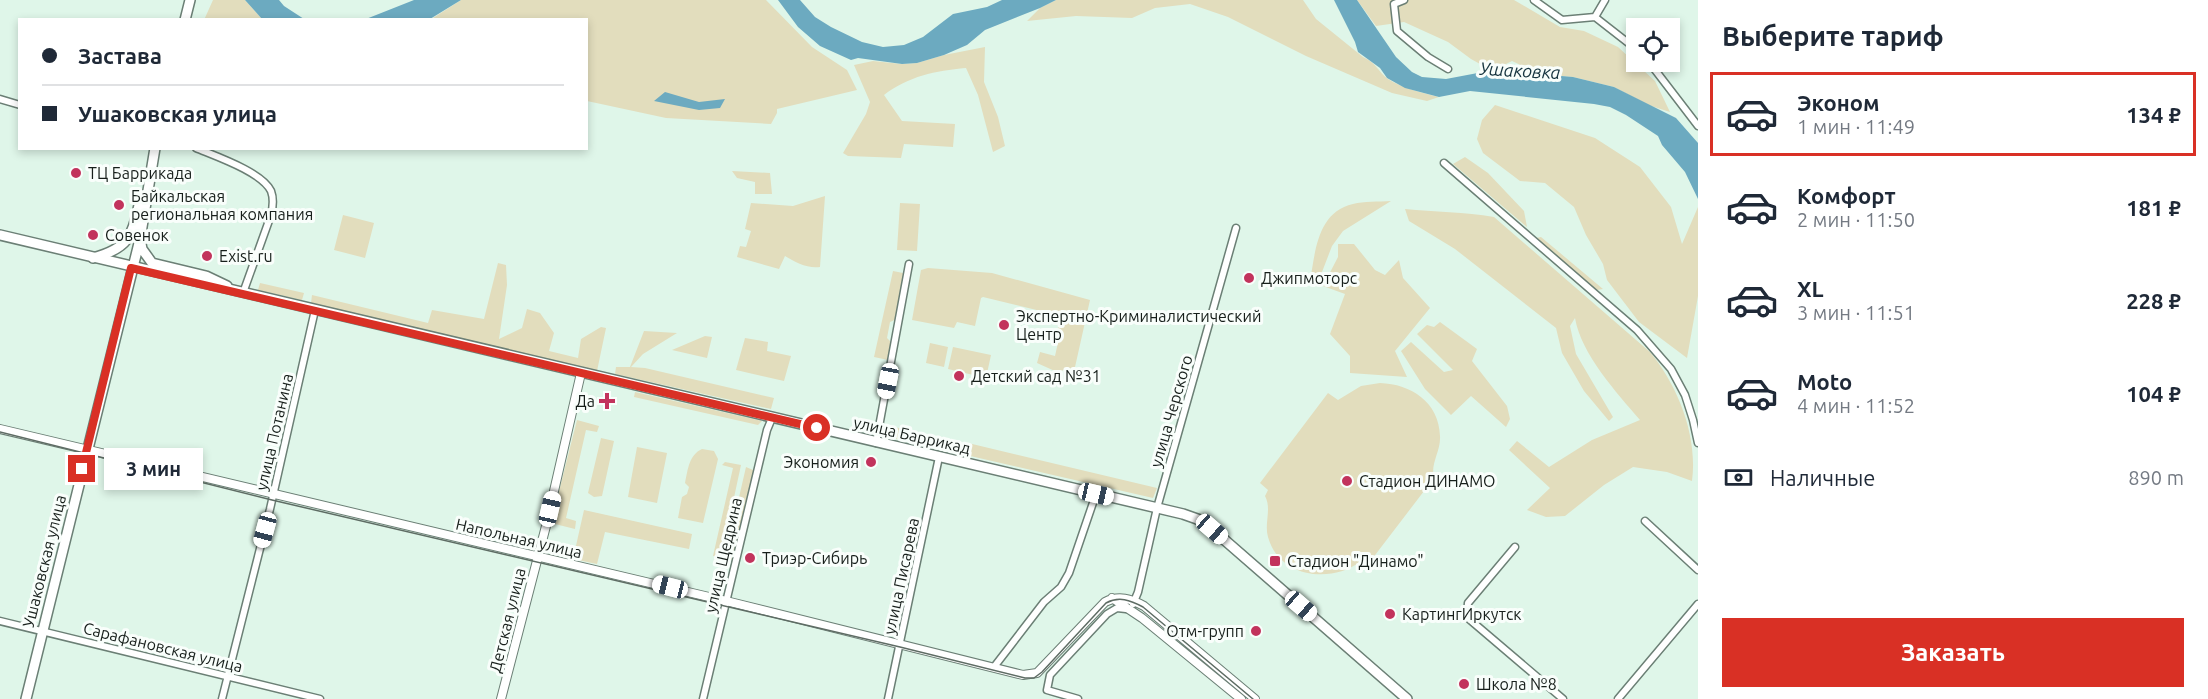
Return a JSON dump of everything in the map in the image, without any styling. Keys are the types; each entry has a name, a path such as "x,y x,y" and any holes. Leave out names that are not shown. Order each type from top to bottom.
{"main road":[{"path":"186,18 190,0"},
{"path":"93,258 112,253 131,236 154,150"},
{"name":"Ушаковская улица","path":"26,699 140,239 155,150"},
{"name":"улица Баррикад","path":"0,235 131,268 1157,508 1200,520 1407,699"},
{"path":"140,239 142,249 152,263 206,276 243,293"}],"street":[{"path":"1404,0 1394,4 1397,31 1428,57 1448,69"},
{"path":"1534,0 1562,20 1595,17 1626,42"},
{"path":"1595,17 1605,0"},
{"path":"1657,72 1698,126"},
{"path":"0,99 18,104"},
{"path":"201,150 230,161 264,183 271,192 273,206 271,215 243,293"},
{"path":"1444,163 1637,330 1671,369 1685,395 1698,443"},
{"name":"улица Черского","path":"1130,609 1236,228"},
{"path":"876,443 909,264"},
{"name":"улица Потанина","path":"222,699 274,493 315,310"},
{"name":"Детская улица","path":"501,699 538,556 581,373"},
{"name":"улица Щедрина","path":"703,699 766,430 772,418"},
{"name":"Напольная улица","path":"0,429 88,448 901,643 1023,675 1037,672 1100,606 1112,598"},
{"name":"улица Писарева","path":"888,699 939,457"},
{"path":"994,668 1069,573 1096,494"},
{"path":"1645,521 1698,570"},
{"path":"1515,547 1468,603 1467,614 1563,699"},
{"path":"1112,598 1119,597 1144,606 1255,699"},
{"path":"1112,598 1130,609 1241,699"},
{"path":"1618,699 1698,604"},
{"path":"1078,699 1047,690 1050,675 1107,614 1117,608 1130,609"},
{"name":"Сарафановская улица","path":"0,621 320,699"}],"shaded area":[{"path":"213,0 245,0 261,18 205,18"},
{"path":"461,0 766,0 812,47 847,70 857,90 777,109 771,124 666,118 588,101 588,18 433,18"},
{"path":"1056,0 1303,0 1316,19 1371,62 1388,79 1406,88 1439,97 1427,101 1392,93 1306,56 1228,17 1190,4 1155,8 1132,18 1076,16 1027,21 1040,8"},
{"path":"1357,0 1514,0 1560,27 1584,31 1618,47 1626,54 1626,72 1645,72 1655,81 1670,112 1648,105 1614,87 1573,77 1540,74 1512,61 1489,69 1448,42 1404,22 1376,26"},
{"path":"985,47 984,82 998,117 1005,146 993,152 978,95 966,68 913,79 884,95 902,121 955,124 953,147 904,144 901,158 848,156 843,153 866,114 870,102 854,65 873,61 917,63"},
{"path":"1495,105 1595,138 1640,167 1671,207 1682,244 1698,207 1698,296 1687,358 1639,322 1607,280 1603,264 1586,235 1574,207 1545,183 1520,181 1483,153 1477,139 1482,120"},
{"path":"1465,157 1488,173 1524,211 1527,227 1453,164"},
{"path":"732,171 770,173 772,194 755,194 755,182 737,178"},
{"path":"825,196 820,267 806,266 785,256 779,269 737,257 740,246 746,247 751,231 745,229 751,203 793,206"},
{"path":"1391,201 1343,231 1332,246 1322,272 1310,282 1316,247 1332,215 1341,208 1353,204"},
{"path":"900,203 920,204 917,251 897,250"},
{"path":"1405,209 1494,217 1650,352 1669,380 1684,412 1692,447 1692,481 1667,472 1633,467 1604,485 1565,516 1546,517 1527,510 1550,488 1509,450 1517,441 1549,467 1592,440 1640,420 1592,359 1584,345 1575,318 1570,326 1576,354 1613,417 1609,421 1584,391 1562,353 1556,328 1455,249 1409,221"},
{"path":"343,215 374,223 365,258 334,250"},
{"path":"1541,237 1603,289 1597,290 1536,238"},
{"path":"1338,244 1354,244 1375,270 1385,275 1399,260 1403,278 1430,308 1395,351 1407,377 1350,373 1350,356 1330,334 1345,294 1323,286 1338,257"},
{"path":"498,263 506,265 507,285 499,339 522,328 527,309 540,313 554,333 549,351 578,358 581,339 601,327 606,328 597,371 311,303 312,295 428,323 432,310 484,319"},
{"path":"928,268 992,273 1090,300 1075,367 1057,372 1037,363 1040,352 1055,356 1059,338 1057,315 983,297 975,326 957,322 954,328 912,320 921,270"},
{"path":"893,271 903,273 897,319 890,322 887,338 891,342 888,360 874,357"},
{"path":"260,283 304,293 302,300 258,290"},
{"path":"1440,322 1477,349 1472,361 1507,406 1510,419 1506,427 1471,396 1451,415 1425,389 1401,351 1411,342 1444,372 1453,370 1417,334 1427,325 1434,327"},
{"path":"644,331 677,333 643,354 631,367 645,368 774,398 771,409 615,374 616,367 630,367"},
{"path":"705,336 712,337 707,358 672,350"},
{"path":"745,338 768,342 767,351 791,356 784,381 736,370"},
{"path":"930,343 948,347 944,367 926,363"},
{"path":"953,347 991,355 986,378 948,369"},
{"name":"Стадион ДИНАМО","path":"1380,383 1412,391 1429,405 1435,414 1440,436 1433,468 1434,478 1369,563 1360,562 1335,573 1321,574 1307,573 1294,568 1283,561 1274,550 1268,537 1268,506 1265,496 1268,490 1260,483 1328,393 1338,400 1361,386"},
{"path":"635,392 762,421 758,425 634,397"},
{"path":"577,420 599,426 597,432 586,430 566,518 576,521 575,529 551,523"},
{"path":"890,426 957,441 954,451 887,437"},
{"path":"601,438 614,441 602,496 594,497 588,493"},
{"path":"968,443 1157,488 1153,498 966,455"},
{"path":"637,447 667,453 657,503 628,497"},
{"path":"702,449 714,451 718,459 703,523 678,518 682,497 687,494 689,487 685,483 690,463 694,455"},
{"path":"725,462 741,465 721,558 713,556 733,468 722,465"},
{"path":"746,467 754,473 732,560 725,558"},
{"path":"584,510 692,534 689,549 605,532 597,564 573,559"}],"water":[{"path":"245,0 279,0 302,18 261,18"},
{"path":"414,0 461,0 432,18 369,18"},
{"path":"778,0 800,0 815,17 831,27 862,42 883,47 904,45 923,37 953,14 987,7 1002,0 1056,0 985,30 967,45 944,55 917,63 902,64 858,58 851,60 820,46 798,27"},
{"name":"Ушаковка","path":"1334,0 1357,0 1396,57 1412,72 1422,77 1446,79 1483,72 1516,72 1573,77 1614,87 1676,118 1698,143 1698,199 1685,172 1662,145 1658,136 1610,107 1470,91 1439,97 1405,88 1387,78 1380,68 1358,52"},
{"path":"665,92 699,102 725,99 720,108 699,110 654,101"}],"tram line":[{"path":"0,432 272,500 1025,678 1034,678 1042,672 1106,603 1115,600 1134,602 1143,607 1253,699"}],"place":[{"name":"ТЦ Баррикада","path":"76,173"},
{"name":"Байкальская региональная компания","path":"119,205"},
{"name":"Совенок","path":"93,235"},
{"name":"Exist.ru","path":"207,256"},
{"name":"Джипмоторс","path":"1249,278"},
{"name":"Экспертно-Криминалистический Центр","path":"1004,325"},
{"name":"Детский сад №31","path":"959,376"},
{"name":"Да","path":"607,401"},
{"name":"Экономия","path":"871,462"},
{"name":"Стадион ДИНАМО","path":"1347,481"},
{"name":"Триэр-Сибирь","path":"750,558"},
{"name":"Стадион \"Динамо\"","path":"1275,561"},
{"name":"КартингИркутск","path":"1390,614"},
{"name":"Отм-групп","path":"1256,631"},
{"name":"Школа №8","path":"1464,684"}],"route":[{"path":"82,469 131,268 817,428"}]}
